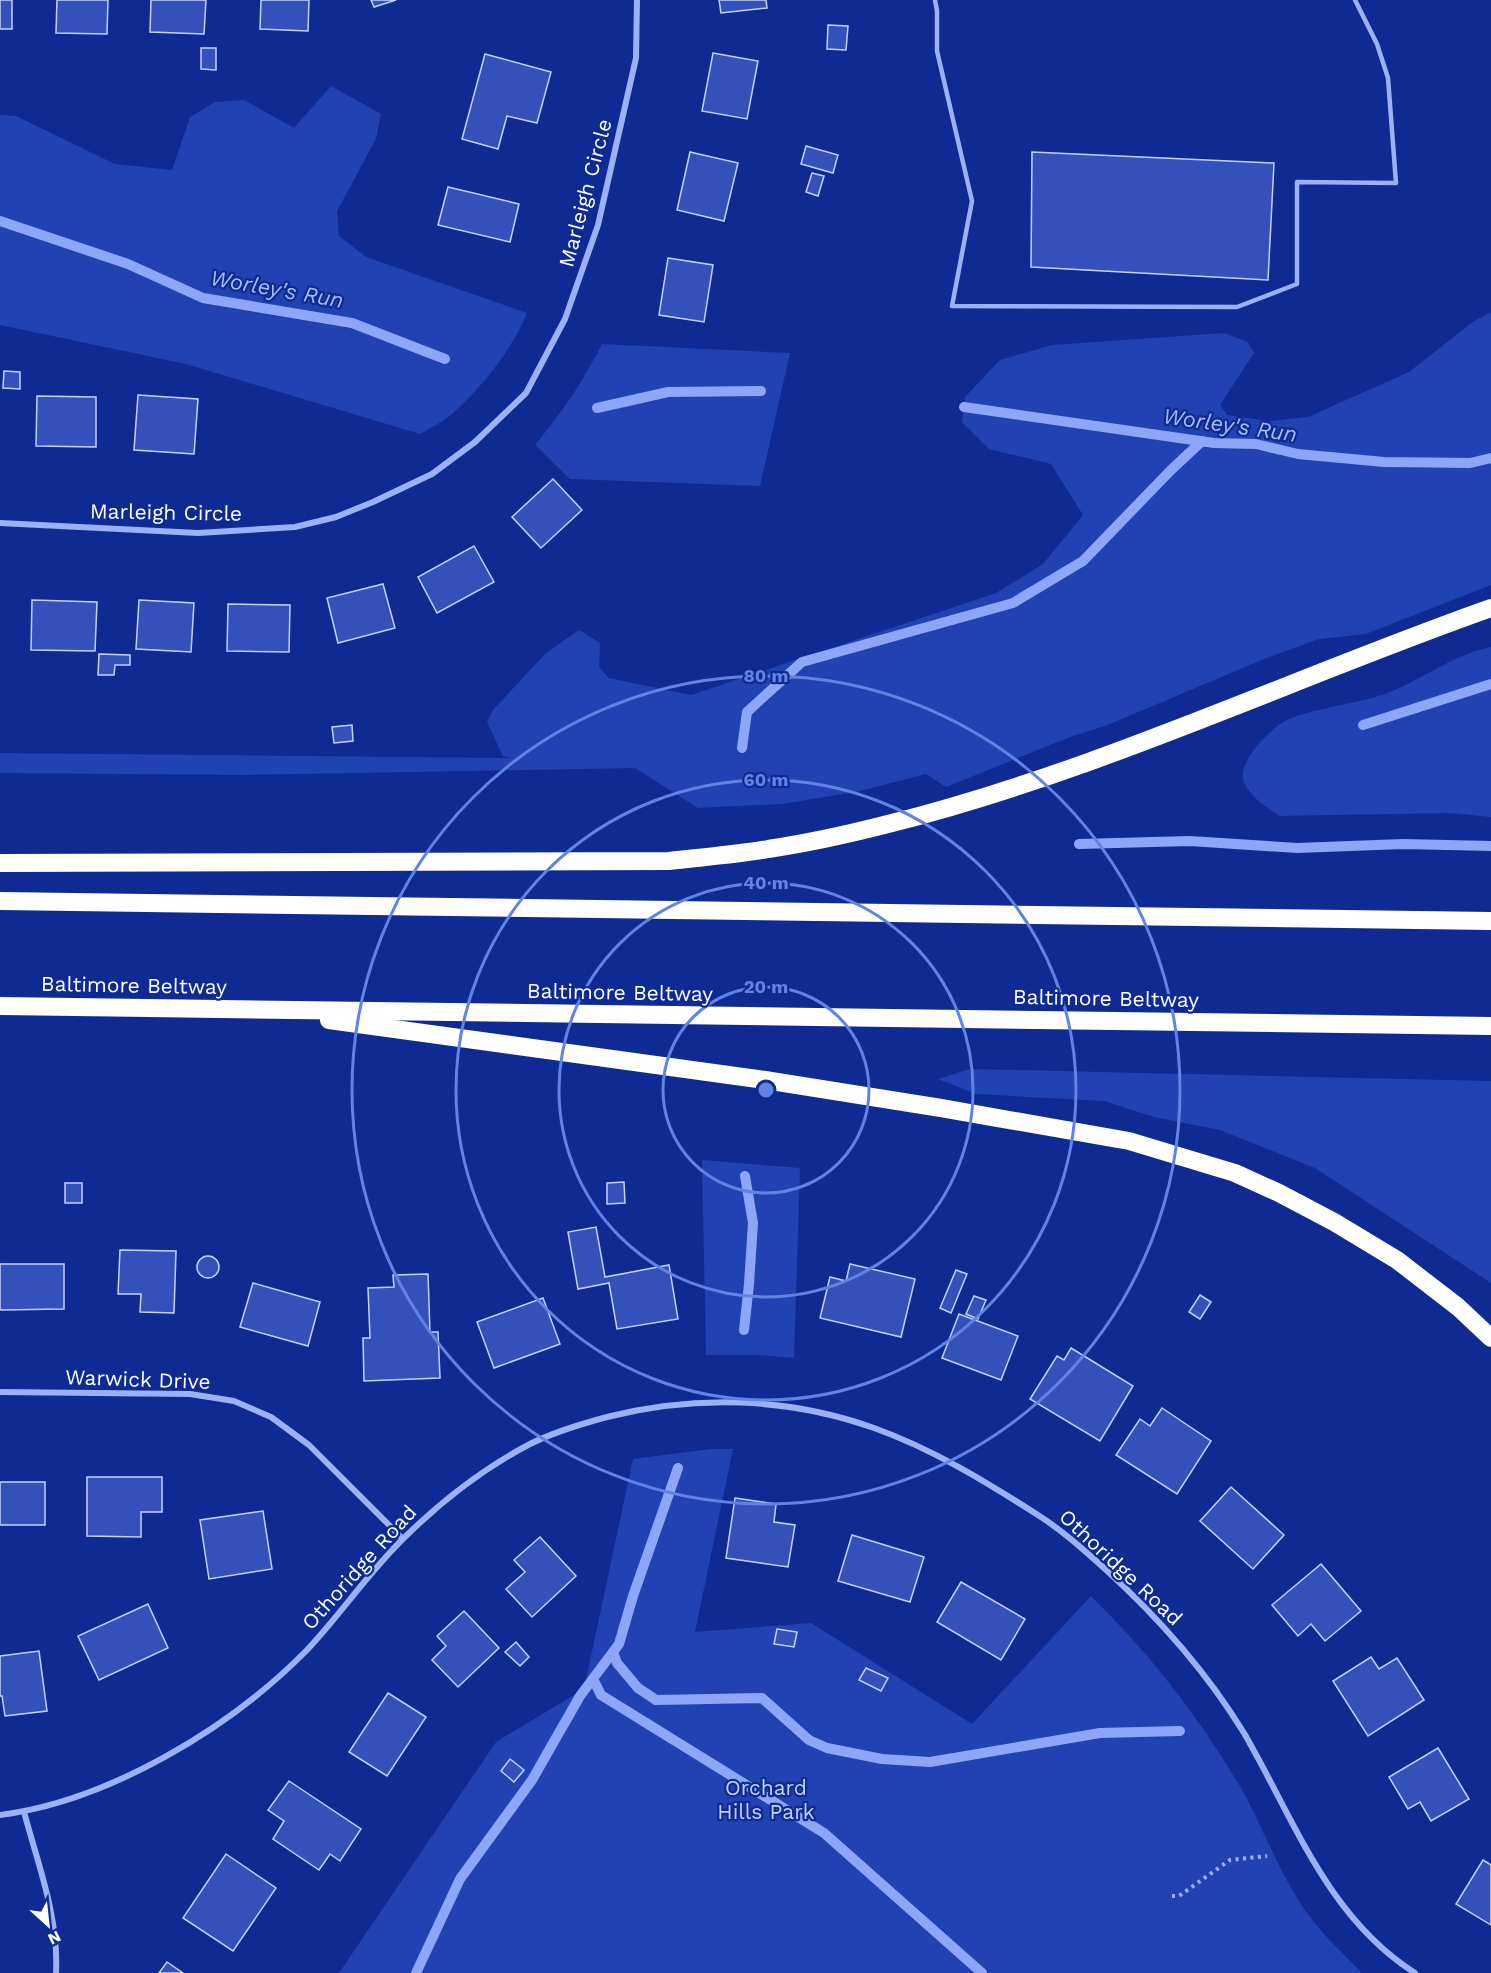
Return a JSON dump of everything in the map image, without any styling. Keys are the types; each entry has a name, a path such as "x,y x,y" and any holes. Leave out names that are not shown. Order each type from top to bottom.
{"highway":[{"path":"0,863 669,861 769,849 888,824 981,797 1102,757 1395,642 1491,608"},
{"path":"0,901 1491,921"},
{"name":"Baltimore Beltway","path":"0,1006 1491,1026"},
{"path":"247,1009 765,1080 1129,1141 1235,1173 1307,1208 1397,1260 1458,1307 1491,1338"}],"street":[{"name":"Marleigh Circle","path":"0,522 198,533 295,527 336,517 383,498 432,474 475,442 526,393 564,319 598,225 636,58 637,0"},
{"name":"Warwick Drive","path":"0,1392 190,1394 234,1401 271,1417 309,1445 402,1539"},
{"name":"Othoridge Road","path":"0,1815 24,1812 80,1795 173,1753 219,1724 266,1689 306,1650 402,1539 462,1486 533,1442 584,1423 642,1408 684,1403 776,1404 821,1413 873,1428 918,1446 1003,1492 1048,1522 1097,1562 1162,1624 1198,1665 1224,1702 1271,1782 1323,1879 1370,1938 1399,1963 1415,1973"},
{"path":"24,1812 52,1918 57,1956 56,1973"}],"lane":[{"path":"935,0 937,51 972,201 952,306 1237,307 1297,284 1297,182 1396,183 1388,78 1377,44 1355,0"}],"path":[{"path":"1172,1896 1179,1896 1230,1860 1267,1856"}],"green space":[{"path":"331,86 381,114 376,139 337,211 339,236 366,257 527,313 513,341 495,367 475,392 448,417 420,434 186,364 0,325 0,115 16,116 115,164 172,170 190,117 215,102 244,100 294,128"},
{"path":"1491,312 1491,585 1366,634 1319,639 1269,657 1105,726 1070,737 946,787 926,774 856,792 782,804 698,808 635,768 244,775 0,773 0,753 512,758 503,756 487,722 493,710 546,653 579,630 600,643 599,667 609,678 691,695 996,593 1043,564 1083,515 1051,464 989,449 962,422 965,397 1000,360 1052,345 1224,333 1248,342 1254,353 1220,405 1227,415 1269,421 1308,417 1409,372 1474,321"},
{"path":"602,344 790,353 760,486 570,479 535,445 572,396"},
{"path":"1491,647 1491,817 1450,813 1280,816 1259,802 1247,788 1243,774 1245,765 1257,746 1282,723 1311,712 1396,690 1462,656"},
{"path":"970,1069 1491,1081 1491,1283 1315,1168 1220,1130 1154,1117 1104,1101 976,1094 938,1079"},
{"path":"702,1160 800,1168 794,1358 759,1355 706,1355"},
{"name":"Orchard Hills Park","path":"711,1449 733,1449 695,1632 811,1623 972,1724 1091,1596 1152,1662 1206,1733 1238,1783 1282,1872 1305,1911 1362,1973 339,1973 496,1742 584,1689 633,1459"}],"building":[{"path":"0,0 12,0 12,29 0,29"},
{"path":"57,0 108,0 107,34 56,33"},
{"path":"151,0 206,0 204,34 150,32"},
{"path":"261,0 309,0 308,31 260,29"},
{"path":"371,0 396,0 374,7"},
{"path":"719,0 766,0 767,8 721,13"},
{"path":"828,25 848,26 846,50 827,49"},
{"path":"201,48 216,48 216,70 201,69"},
{"path":"713,53 758,61 747,119 702,111"},
{"path":"485,54 551,72 537,123 507,116 498,149 462,139"},
{"path":"806,146 838,155 833,173 801,164"},
{"path":"690,152 738,163 724,221 677,210"},
{"path":"1032,152 1274,163 1268,280 1031,267"},
{"path":"812,173 824,176 818,196 806,192"},
{"path":"448,187 519,204 510,242 438,225"},
{"path":"668,258 713,265 704,322 659,315"},
{"path":"4,371 20,372 20,389 3,388"},
{"path":"138,395 198,399 194,454 134,450"},
{"path":"37,396 96,397 96,447 36,446"},
{"path":"553,479 582,510 541,548 512,517"},
{"path":"474,546 494,582 437,613 418,577"},
{"path":"383,584 395,628 338,643 327,598"},
{"path":"32,600 97,602 95,651 31,650"},
{"path":"139,600 194,603 191,652 136,649"},
{"path":"228,604 290,605 289,652 227,651"},
{"path":"99,654 130,655 130,665 115,665 114,675 98,675"},
{"path":"352,725 353,741 334,743 332,727"},
{"path":"624,1182 625,1203 607,1204 607,1183"},
{"path":"65,1183 82,1183 82,1203 65,1203"},
{"path":"596,1227 605,1277 669,1265 678,1319 617,1329 609,1283 578,1289 568,1232"},
{"path":"120,1250 176,1251 174,1313 140,1312 141,1294 118,1294"},
{"path":"208,1256 216,1259 219,1267 216,1275 208,1278 200,1275 197,1267 200,1259"},
{"path":"0,1264 64,1264 64,1309 0,1310"},
{"path":"850,1264 915,1279 901,1337 820,1318 830,1277 846,1281"},
{"path":"956,1270 967,1274 951,1313 940,1308"},
{"path":"428,1274 430,1332 438,1332 440,1378 364,1381 363,1338 370,1338 368,1288 394,1287 393,1275"},
{"path":"253,1283 320,1302 308,1346 240,1327"},
{"path":"1200,1295 1211,1302 1200,1319 1189,1312"},
{"path":"974,1296 986,1300 978,1319 966,1314"},
{"path":"543,1298 560,1344 494,1368 477,1322"},
{"path":"959,1314 1018,1336 1001,1380 942,1358"},
{"path":"1071,1348 1133,1386 1100,1441 1030,1399 1057,1356 1064,1360"},
{"path":"1162,1408 1211,1441 1177,1494 1116,1455 1140,1419 1150,1426"},
{"path":"87,1477 162,1477 162,1512 141,1512 141,1537 87,1536"},
{"path":"0,1482 45,1482 45,1525 0,1525"},
{"path":"1231,1487 1284,1535 1253,1569 1200,1521"},
{"path":"735,1498 776,1504 774,1522 795,1525 788,1567 726,1558"},
{"path":"263,1511 272,1569 209,1579 200,1520"},
{"path":"852,1535 924,1557 910,1602 838,1581"},
{"path":"540,1537 576,1576 532,1617 506,1589 525,1572 514,1560"},
{"path":"1321,1564 1361,1611 1325,1641 1311,1624 1298,1636 1272,1605"},
{"path":"961,1582 1025,1619 1001,1660 937,1622"},
{"path":"148,1604 168,1648 99,1680 78,1636"},
{"path":"464,1611 499,1648 458,1687 432,1660 446,1646 437,1636"},
{"path":"777,1629 797,1632 794,1647 774,1644"},
{"path":"516,1642 529,1657 520,1666 505,1652"},
{"path":"39,1651 47,1711 5,1716 2,1696 0,1696 0,1656"},
{"path":"1371,1657 1379,1669 1397,1658 1424,1700 1368,1736 1333,1681"},
{"path":"866,1668 888,1678 881,1691 859,1680"},
{"path":"388,1693 426,1717 387,1776 349,1752"},
{"path":"1438,1748 1469,1799 1431,1821 1420,1802 1408,1809 1389,1777"},
{"path":"510,1759 524,1770 514,1782 501,1771"},
{"path":"289,1781 361,1829 340,1861 330,1854 319,1870 273,1839 284,1821 268,1810"},
{"path":"226,1854 276,1888 233,1951 183,1918"},
{"path":"1483,1860 1491,1865 1491,1925 1456,1904"},
{"path":"167,1962 183,1973 159,1973"}],"waterway":[{"name":"Worley's Run","path":"0,221 128,264 203,298 352,323 445,359"},
{"name":"Worley's Run","path":"597,408 668,392 761,391"},
{"name":"Worley's Run","path":"964,407 1214,443 1256,444 1298,454 1384,462 1470,463 1491,458"},
{"path":"742,748 747,712 802,662 1013,603 1083,561 1202,441"},
{"path":"1363,725 1491,684"},
{"path":"1079,844 1190,841 1297,848 1403,844 1491,846"},
{"path":"744,1330 753,1223 745,1176"},
{"path":"416,1973 460,1879 532,1780 580,1696 619,1644 633,1596 678,1468"},
{"path":"613,1652 617,1663 638,1688 656,1700 762,1698 809,1740 827,1748 882,1759 930,1762 1100,1733 1180,1731"},
{"path":"593,1679 601,1695 824,1833 982,1973"}]}
